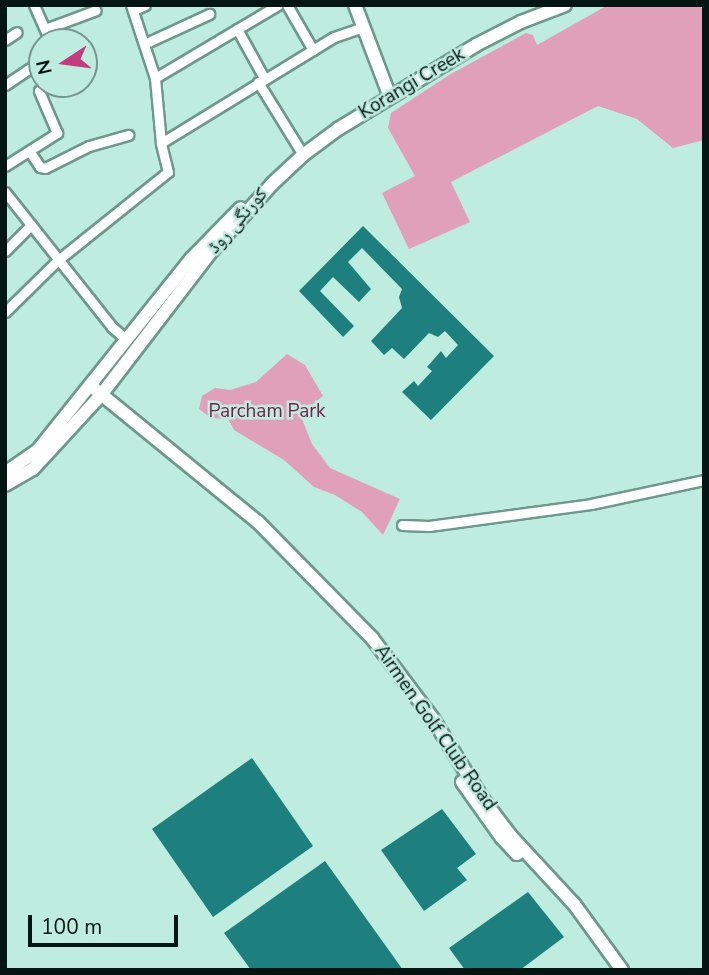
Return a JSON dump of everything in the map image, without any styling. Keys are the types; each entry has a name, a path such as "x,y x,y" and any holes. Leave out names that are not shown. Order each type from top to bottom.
{"street":[{"path":"34,5 45,28"},
{"path":"5,312 58,260 167,175 155,78 132,8 145,5"},
{"path":"155,78 278,5"},
{"path":"287,5 313,50"},
{"path":"355,5 390,97"},
{"name":"Korangi Creek","path":"272,184 303,155 390,97 521,22 565,5"},
{"path":"48,28 96,10"},
{"path":"144,44 209,14"},
{"path":"161,143 334,37 363,27"},
{"path":"237,29 261,80 303,155"},
{"path":"5,40 17,32"},
{"path":"5,85 28,70"},
{"path":"5,166 57,133 42,98"},
{"path":"30,152 40,167 44,168 89,146 128,135"},
{"name":"کورنگی روڈ","path":"94,393 127,340 191,259 246,202 272,184"},
{"name":"کورنگی روڈ","path":"6,481 33,469 175,295 272,184"},
{"path":"5,192 112,327 127,340"},
{"path":"5,251 31,225"},
{"name":"Airmen Golf Club Road","path":"94,393 252,527 366,642 426,722 474,802 502,838 569,908 613,970"},
{"name":"Airmen Golf Club Road","path":"94,393 258,522 372,638 433,719 482,798 510,835 575,904 622,970"},
{"path":"402,525 429,526 591,504 704,480"}],"green space":[{"path":"608,5 704,5 704,140 673,148 637,119 598,106 451,182 470,222 409,249 382,193 415,176 388,128 391,113 449,75 526,33 533,35 537,45"},
{"name":"Parcham Park","path":"287,354 305,365 323,396 300,414 312,444 330,468 400,499 383,535 362,512 335,495 314,487 284,460 234,430 228,419 211,418 199,409 202,396 215,388 230,390 256,382"}],"building":[{"path":"363,226 494,356 431,420 402,392 414,381 418,386 432,371 427,367 441,351 446,358 458,345 445,331 438,337 429,333 404,359 392,348 384,355 371,341 402,308 399,297 402,289 362,248 348,262 371,289 359,302 333,277 320,291 354,326 343,337 299,291"},
{"path":"252,758 313,846 213,917 152,829"},
{"path":"442,809 476,854 457,868 467,880 424,911 381,850"},
{"path":"325,861 403,970 251,970 224,933"},
{"path":"528,892 564,937 520,970 465,970 449,948"}]}
